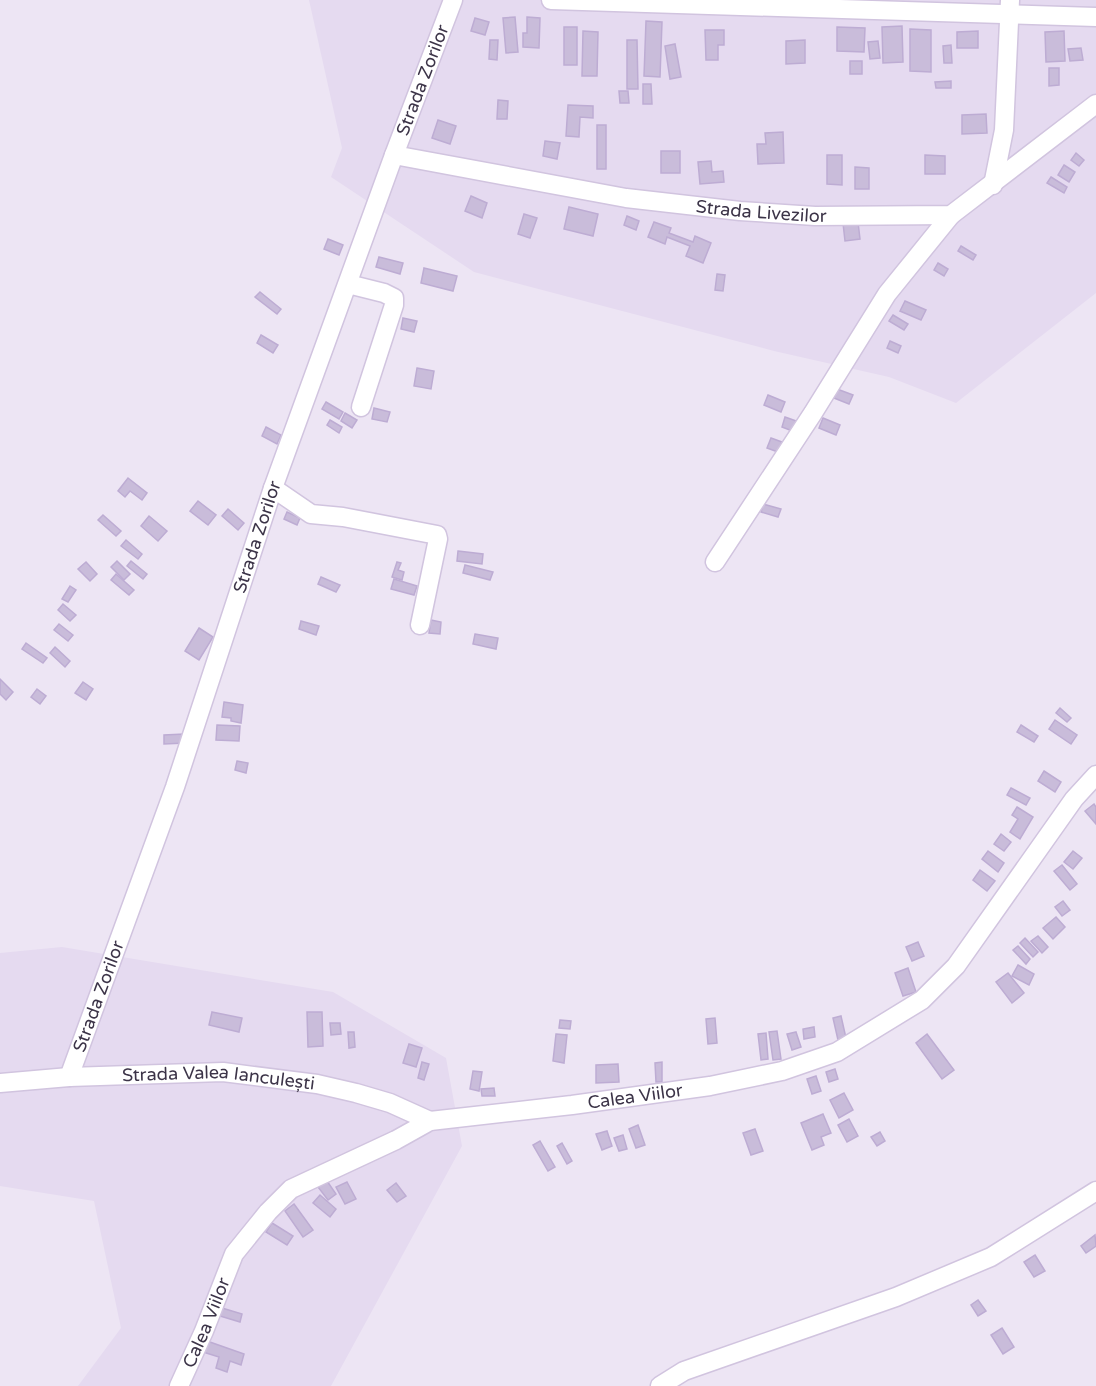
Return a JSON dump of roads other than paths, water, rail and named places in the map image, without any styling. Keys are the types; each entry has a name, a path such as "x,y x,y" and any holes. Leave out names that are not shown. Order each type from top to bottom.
{"street":[{"name":"Strada Zorilor","path":"69,1077 175,787 273,488 453,0"},
{"path":"551,0 1010,8 1096,17"},
{"path":"993,185 1004,130 1010,8"},
{"path":"715,562 813,413 887,294 951,215 1096,104"},
{"path":"1004,130 1013,141 1033,153"},
{"name":"Strada Livezilor","path":"394,155 626,198 740,211 815,216 951,215"},
{"path":"348,284 384,293 394,298 394,305 361,407"},
{"path":"273,488 312,514 343,517 437,535 420,625"},
{"name":"Calea Viilor","path":"179,1386 204,1331 234,1254 268,1212 291,1189 396,1140 430,1121 710,1086 782,1071 837,1052 922,1000 956,966 1074,799 1096,775"},
{"name":"Strada Valea Ianculești","path":"0,1083 69,1077 223,1072 317,1084 356,1093 390,1103 430,1121"},
{"path":"660,1386 684,1371 896,1297 991,1257 1096,1191"}]}
